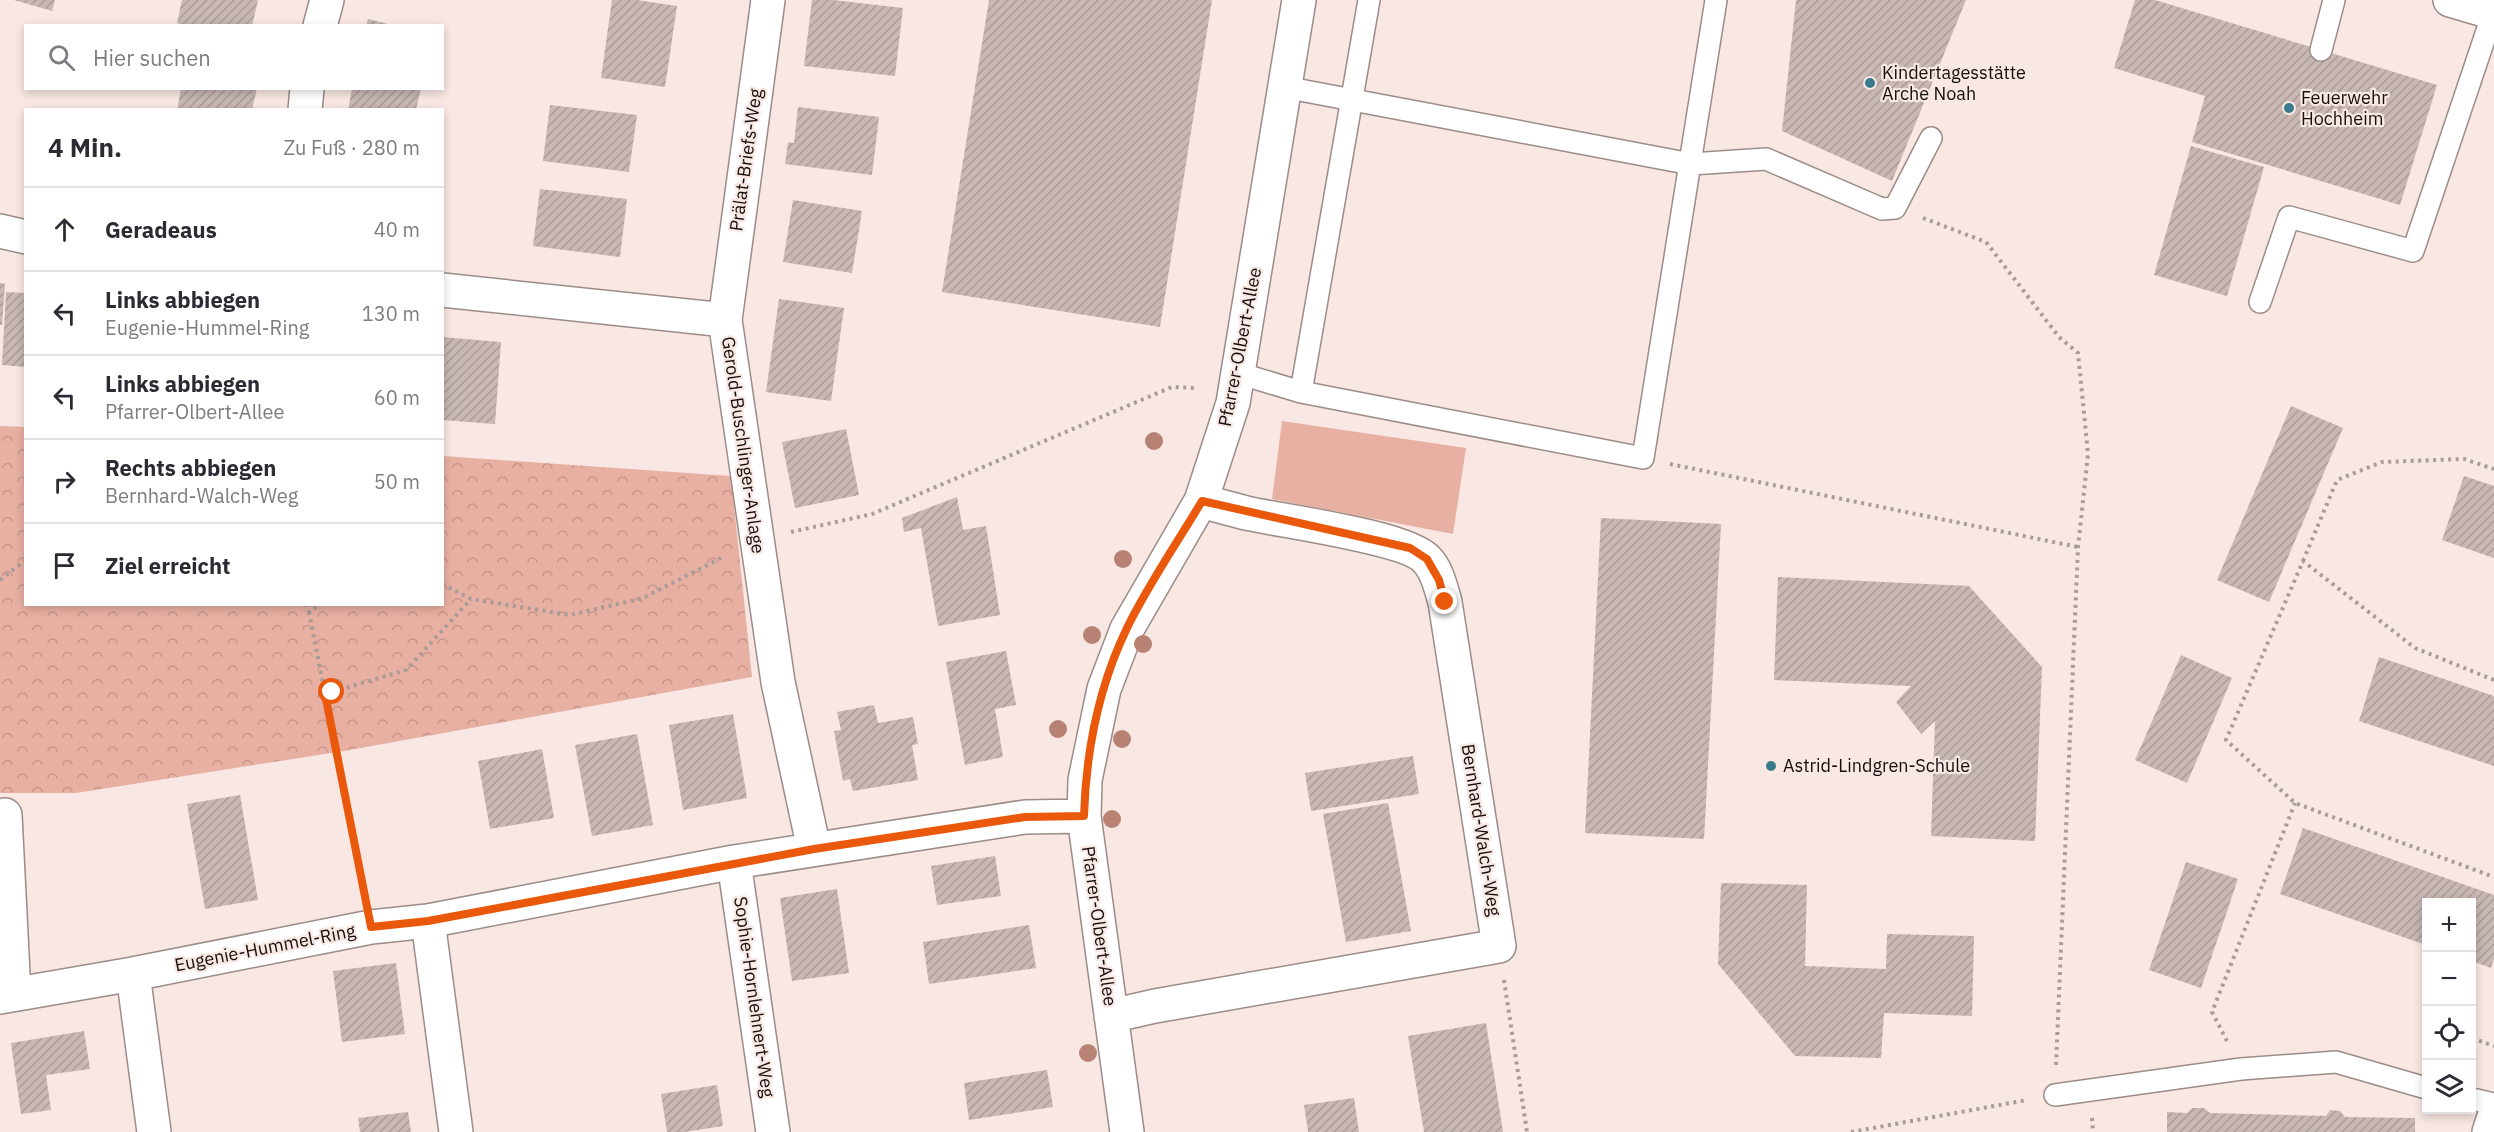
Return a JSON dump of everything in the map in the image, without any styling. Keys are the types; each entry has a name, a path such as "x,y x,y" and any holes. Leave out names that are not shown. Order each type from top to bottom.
{"street":[{"path":"321,24 327,0"},
{"name":"Prälat-Briefs-Weg","path":"724,320 768,0"},
{"name":"Pfarrer-Olbert-Allee","path":"1127,1132 1084,816 1085,780 1104,689 1127,629 1202,501 1222,441 1238,373 1299,0"},
{"path":"2450,0 2493,13"},
{"path":"305,108 307,90"},
{"path":"0,231 24,237"},
{"name":"Gerold-Buschlinger-Anlage","path":"444,290 724,320 778,682 814,849"},
{"name":"Bernhard-Walch-Weg","path":"1202,501 1245,513 1368,537 1410,548 1427,559 1439,580 1445,602 1499,946"},
{"name":"Eugenie-Hummel-Ring","path":"5,815 7,995 133,974 371,927 428,921 734,862 1025,817 1084,816"},
{"name":"Sophie-Hornlehnert-Weg","path":"734,862 773,1132"},
{"path":"428,921 456,1132"},
{"path":"1111,1016 1155,1006 1499,946"},
{"path":"133,974 154,1132"},
{"path":"2489,1132 2494,1117"}],"lane":[{"path":"1301,392 1368,0"},
{"path":"1238,373 1301,392 1643,458 1716,0"},
{"path":"2321,50 2334,0"},
{"path":"2260,302 2289,217 2413,251 2493,13"},
{"path":"1284,87 1691,164 1766,159 1882,209 1895,208 1931,138"},
{"path":"2055,1095 2241,1069 2336,1062 2422,1087"},
{"path":"2476,1100 2494,1104"}],"path":[{"path":"1851,1132 2055,1095 2078,547 2088,454 2078,353 2059,336 1986,242 1895,208"},
{"path":"444,585 471,599 570,615 643,598 756,539 872,514 1172,387 1196,388"},
{"path":"1643,458 2078,547"},
{"path":"2494,470 2464,459 2382,462 2337,480 2226,740 2295,803 2494,876"},
{"path":"2303,561 2415,648 2494,680"},
{"path":"0,580 24,562"},
{"path":"325,694 406,670 471,599"},
{"path":"306,606 371,927"},
{"path":"309,612 317,606"},
{"path":"2241,1069 2212,1011 2295,803"},
{"path":"1499,946 1527,1132"},
{"path":"2476,1039 2494,1046"}],"green space":[{"path":"1282,421 1466,448 1453,534 1272,499"},
{"path":"0,426 24,427 24,606 444,606 444,456 731,476 752,677 344,751 76,793 0,793"}],"building":[{"path":"14,0 55,0 52,11"},
{"path":"182,0 258,0 252,24 177,23"},
{"path":"612,0 637,0 677,6 665,87 601,78"},
{"path":"812,0 833,0 903,8 895,76 804,66"},
{"path":"989,0 1212,0 1160,327 942,292"},
{"path":"1796,0 1966,0 1892,181 1782,131"},
{"path":"2135,0 2155,0 2437,85 2400,205 2192,142 2205,96 2114,68"},
{"path":"368,19 388,24 367,24"},
{"path":"181,90 257,90 252,108 177,108"},
{"path":"352,90 421,90 416,108 348,108"},
{"path":"550,105 637,115 629,172 543,161"},
{"path":"798,107 879,117 872,175 785,164 788,142 794,143"},
{"path":"2191,146 2264,167 2227,296 2154,275"},
{"path":"540,189 627,199 620,257 533,246"},
{"path":"793,200 862,211 852,273 783,262"},
{"path":"0,283 5,284 2,325 0,325"},
{"path":"6,292 24,293 24,367 2,365"},
{"path":"779,299 844,308 831,401 766,392"},
{"path":"444,337 501,342 495,424 444,420"},
{"path":"2291,406 2343,428 2269,602 2217,580"},
{"path":"846,429 859,495 795,508 782,442"},
{"path":"2464,476 2494,486 2494,558 2442,540"},
{"path":"957,497 963,530 986,526 1000,615 938,626 921,528 904,532 902,518"},
{"path":"1601,518 1721,524 1704,839 1585,833"},
{"path":"1778,577 1969,586 2042,667 2035,841 1931,836 1935,721 1921,734 1896,702 1911,686 1774,680"},
{"path":"1006,651 1016,705 995,709 1003,757 965,765 946,662"},
{"path":"2181,655 2232,678 2187,783 2135,760"},
{"path":"2379,657 2494,696 2494,766 2359,721"},
{"path":"874,705 878,723 913,717 918,744 912,745 918,780 853,791 850,779 843,781 834,731 841,730 837,712"},
{"path":"733,714 747,798 683,810 669,725"},
{"path":"637,734 653,825 592,836 575,745"},
{"path":"542,749 554,818 490,829 478,761"},
{"path":"1413,756 1419,794 1311,811 1305,773"},
{"path":"240,795 258,900 205,909 187,804"},
{"path":"1388,803 1411,931 1346,942 1323,814"},
{"path":"2303,828 2494,895 2494,959 2491,968 2476,962 2476,898 2422,898 2422,944 2280,894"},
{"path":"995,856 1001,896 937,905 931,866"},
{"path":"2186,862 2238,879 2201,988 2149,970"},
{"path":"1721,883 1807,885 1805,966 1886,969 1887,934 1974,936 1972,1016 1884,1013 1881,1058 1795,1056 1718,964"},
{"path":"837,889 849,973 792,981 780,898"},
{"path":"1029,925 1036,968 929,984 923,942"},
{"path":"396,963 405,1034 342,1042 333,971"},
{"path":"1486,1023 1503,1132 1424,1132 1408,1036"},
{"path":"84,1031 90,1069 46,1075 51,1110 21,1114 11,1043"},
{"path":"1047,1070 1053,1107 969,1120 964,1083"},
{"path":"717,1085 723,1126 684,1132 667,1132 661,1094"},
{"path":"1354,1098 1359,1132 1308,1132 1304,1105"},
{"path":"2192,1108 2204,1108 2210,1113 2326,1116 2330,1110 2340,1111 2345,1117 2415,1118 2415,1132 2167,1132 2167,1112 2187,1113"},
{"path":"408,1112 411,1132 360,1132 358,1118"}],"place":[{"name":"Kindertagesstätte Arche Noah","path":"1870,83"},
{"name":"Feuerwehr Hochheim","path":"2289,108"},
{"name":"Astrid-Lindgren-Schule","path":"1771,766"}],"route":[{"path":"332,692 325,694 371,927 428,921 734,862 814,849 1025,817 1084,816 1085,780 1091,740 1104,689 1127,629 1202,501 1245,513 1368,537 1410,548 1427,559 1439,580 1445,602"}]}
